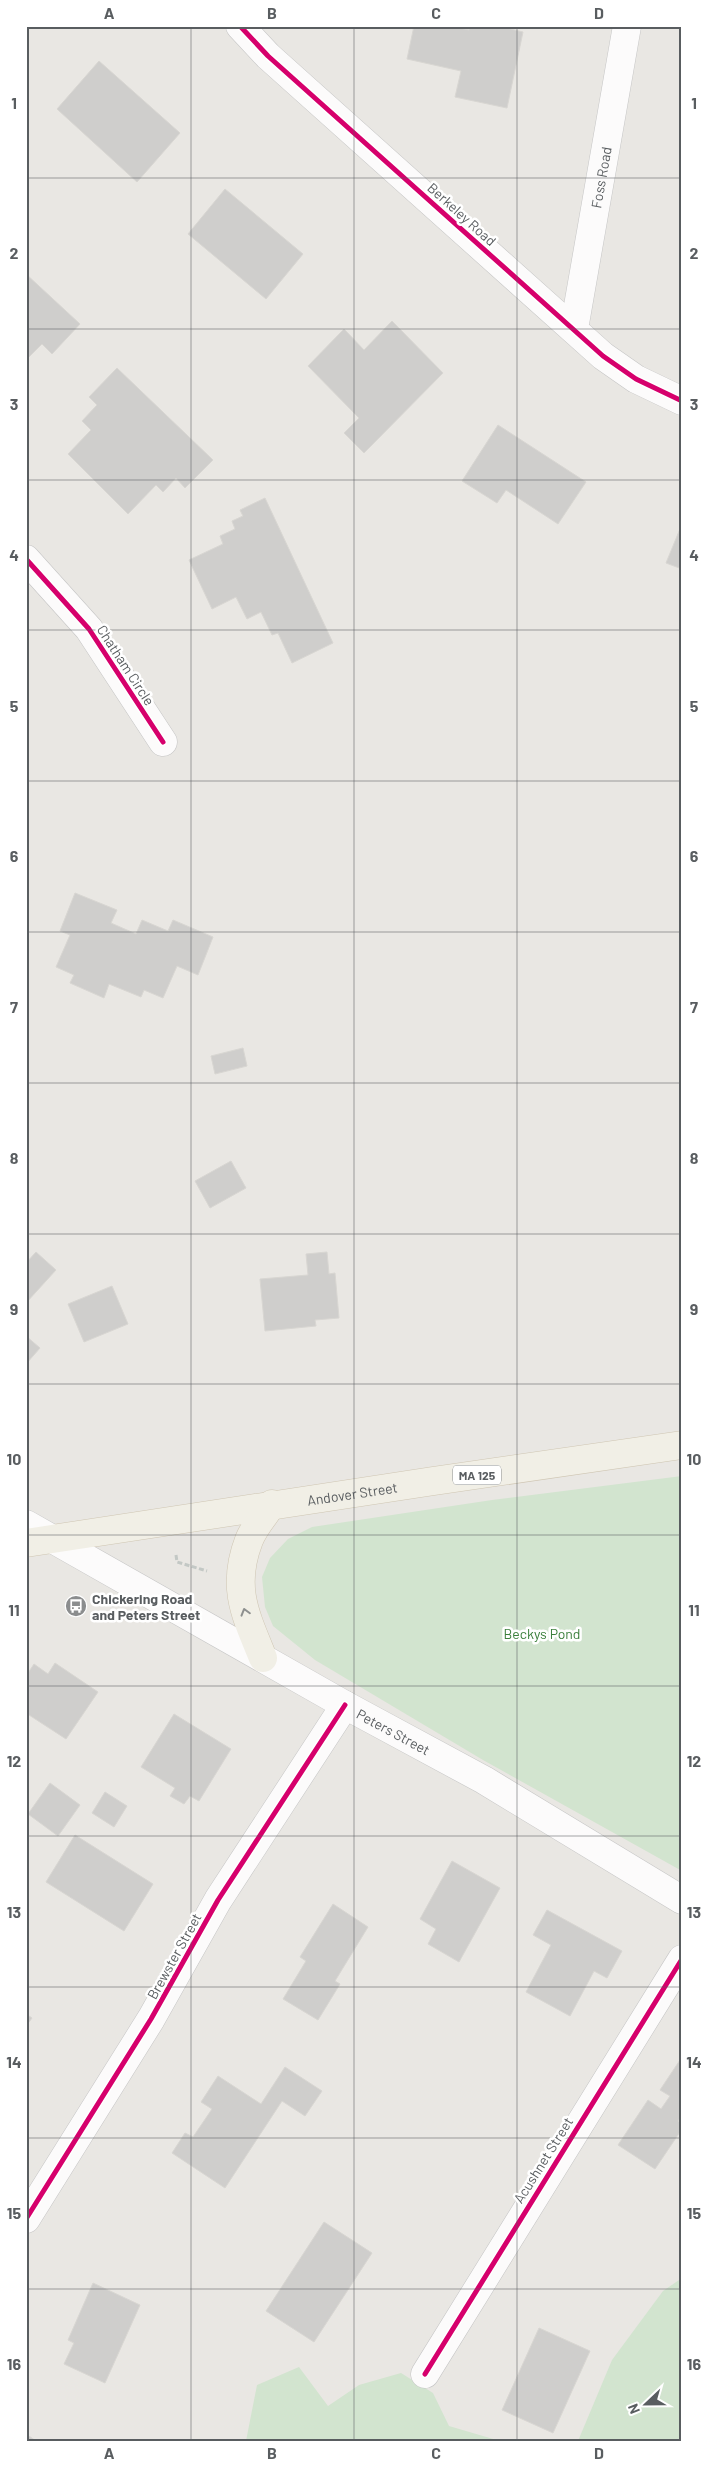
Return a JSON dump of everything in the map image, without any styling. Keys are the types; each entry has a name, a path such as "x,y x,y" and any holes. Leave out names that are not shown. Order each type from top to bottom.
{"main road":[{"name":"Andover Street","path":"38,1541 118,1531 272,1504 682,1445"},
{"path":"263,1658 244,1612 239,1579 250,1538 272,1504"}],"street":[{"name":"Berkeley Road","path":"240,26 268,56 603,356 636,380 682,401"},
{"name":"Foss Road","path":"574,329 627,26"},
{"name":"Chatham Circle","path":"26,559 89,628 163,742"},
{"path":"26,1524 38,1541"},
{"name":"Peters Street","path":"38,1541 263,1658 344,1706 484,1780 682,1900"},
{"name":"Brewster Street","path":"26,2219 151,2019 218,1900 344,1706"},
{"name":"Acushnet Street","path":"425,2374 682,1959"}],"path":[{"path":"176,1553 177,1562 208,1571"}],"green space":[{"name":"Beckys Pond","path":"682,1476 682,1871 483,1760 315,1660 273,1626 265,1607 262,1577 270,1558 288,1539 312,1527 492,1500"},
{"path":"682,2278 682,2441 578,2441 612,2360 663,2291"},
{"path":"299,2367 328,2406 359,2385 401,2373 433,2393 449,2426 500,2441 246,2441 257,2385"}],"building":[{"path":"414,26 450,26 469,30 470,26 499,26 523,32 507,108 455,97 461,71 407,59"},
{"path":"99,61 180,133 137,182 57,109"},
{"path":"225,189 303,254 266,299 188,234"},
{"path":"26,274 80,324 52,354 42,344 26,360"},
{"path":"392,321 443,373 364,453 344,433 359,418 308,366 344,329 364,350"},
{"path":"117,368 213,460 185,488 176,478 163,492 156,485 128,514 68,454 91,430 82,421 97,405 89,397"},
{"path":"498,425 586,482 558,524 506,490 497,503 462,481"},
{"path":"265,498 333,643 292,663 278,633 272,635 261,612 247,619 236,597 212,609 189,560 223,544 220,536 235,529 232,521 243,516 240,510"},
{"path":"682,524 682,569 666,563"},
{"path":"75,893 117,910 111,923 136,934 142,920 168,931 173,920 213,937 198,975 177,966 163,998 144,990 141,997 109,984 104,998 70,983 74,975 56,967 70,935 60,931"},
{"path":"243,1048 247,1066 215,1074 211,1056"},
{"path":"231,1161 246,1188 210,1208 195,1181"},
{"path":"36,1252 56,1270 26,1303 26,1263"},
{"path":"327,1252 329,1274 335,1273 339,1318 315,1320 316,1326 265,1331 260,1279 308,1275 306,1254"},
{"path":"112,1286 128,1324 84,1342 68,1304"},
{"path":"26,1336 40,1348 26,1364"},
{"path":"55,1663 98,1692 66,1739 26,1713 26,1676 34,1664 48,1674"},
{"path":"174,1714 231,1749 199,1801 190,1796 184,1804 170,1796 175,1788 141,1767"},
{"path":"50,1783 80,1805 58,1836 28,1814"},
{"path":"105,1792 127,1806 114,1827 92,1813"},
{"path":"75,1835 153,1884 124,1931 46,1882"},
{"path":"452,1861 500,1888 459,1962 428,1944 436,1929 420,1919"},
{"path":"333,1904 368,1927 335,1981 340,1984 318,2020 283,1999 306,1961 300,1957"},
{"path":"547,1910 622,1951 607,1978 594,1971 570,2016 526,1992 551,1945 533,1935"},
{"path":"26,2014 32,2018 26,2026"},
{"path":"682,2057 682,2115 678,2121 682,2124 682,2129 655,2169 618,2145 648,2100 661,2109 670,2096 660,2090"},
{"path":"285,2067 322,2091 305,2116 282,2101 225,2188 172,2153 185,2133 193,2137 212,2109 201,2102 218,2076 261,2104"},
{"path":"324,2222 372,2253 314,2342 266,2311"},
{"path":"93,2283 140,2305 105,2383 64,2364 74,2343 68,2340"},
{"path":"539,2328 590,2351 553,2433 502,2410"},
{"path":"26,2434 36,2441 26,2441"}],"cycle path":[{"path":"240,26 268,56 603,356 636,379 682,401"},
{"path":"26,559 89,629 163,742"},
{"path":"26,2219 151,2019 218,1900 345,1705"},
{"path":"425,2374 682,1959"}],"place":[{"name":"Chickering Road and Peters Street","path":"76,1606"}]}
